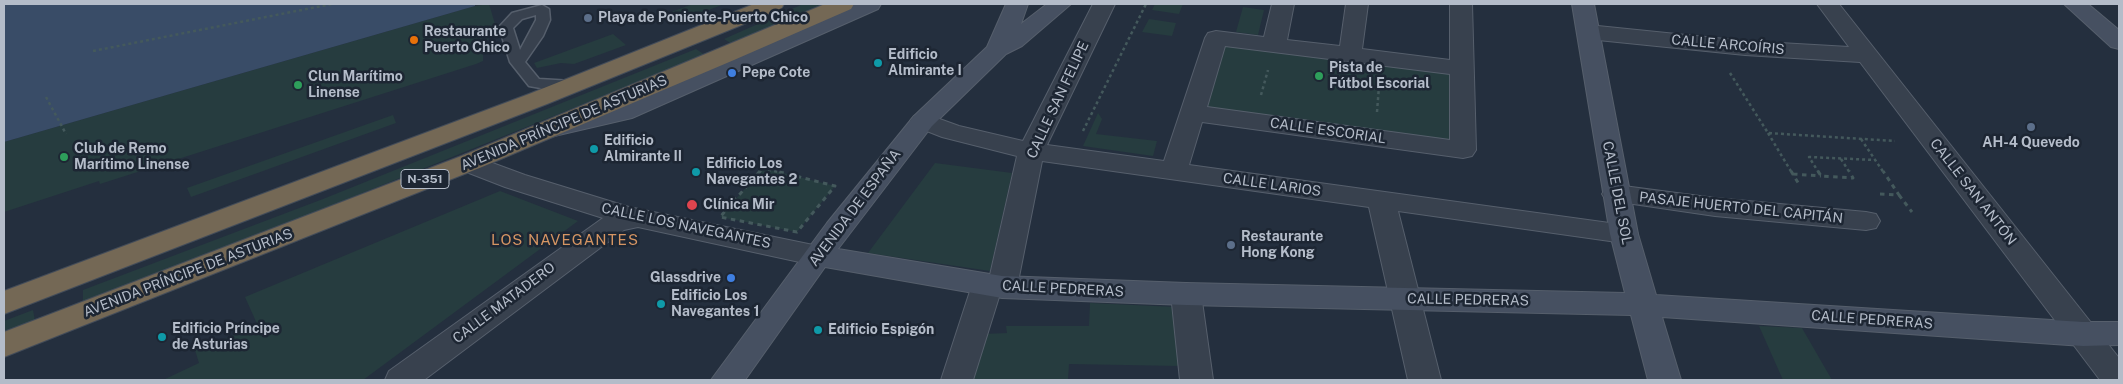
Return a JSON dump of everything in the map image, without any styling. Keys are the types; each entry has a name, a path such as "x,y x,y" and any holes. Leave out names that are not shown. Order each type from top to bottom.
{"highway":[{"name":"N-351","path":"4,304 578,84 773,4"},
{"name":"AVENIDA PRÍNCIPE DE ASTURIAS","path":"4,345 473,161 843,4"}],"main road":[{"path":"550,129 623,113 870,4"},
{"path":"998,49 1014,41 1060,4"},
{"name":"CALLE DEL SOL","path":"1583,4 1624,234 1664,380"},
{"path":"2075,4 2119,42"},
{"path":"998,49 1000,39 1008,29 1015,7"},
{"name":"AVENIDA DE ESPAÑA","path":"727,380 818,256 923,121 998,49"},
{"name":"CALLE PEDRERAS","path":"818,256 994,286 1186,294 1642,305 2083,334 2119,334"}],"street":[{"name":"CALLE SAN FELIPE","path":"957,380 994,286 1031,151 1104,4"},
{"path":"1274,45 1283,4"},
{"path":"1350,54 1357,4"},
{"path":"1174,171 1194,113 1216,38 1461,68 1461,4"},
{"name":"CALLE SAN ANTÓN","path":"1828,4 2118,380"},
{"name":"CALLE ARCOÍRIS","path":"1588,32 1712,45 1868,55"},
{"name":"CALLE ESCORIAL","path":"1194,113 1463,150 1461,68"},
{"name":"CALLE LARIOS","path":"923,121 951,132 1031,151 1624,234"},
{"name":"CALLE LOS NAVEGANTES","path":"473,161 478,167 515,181 637,218 818,256"},
{"name":"PASAJE HUERTO DEL CAPITÁN","path":"1616,194 1714,207 1866,221"},
{"path":"1381,200 1424,380"},
{"name":"CALLE MATADERO","path":"401,380 597,234 615,223 637,218"},
{"path":"1186,294 1197,380"}],"lane":[{"path":"517,62 525,54 536,36 543,20 542,9 517,16 506,27 517,62 534,83 552,86 578,84"},
{"path":"514,108 531,96 534,83"}],"path":[{"path":"93,52 332,4"},
{"path":"1070,156 1146,4"},
{"path":"1255,121 1274,45"},
{"path":"1712,45 1802,188"},
{"path":"1376,138 1380,58"},
{"path":"46,97 66,134"},
{"path":"1768,133 1936,143"},
{"path":"1860,139 1912,212"},
{"path":"1821,176 1809,157 1875,160"},
{"path":"1793,174 1853,178 1841,159"},
{"path":"763,168 836,186 808,222 802,229 792,233 720,217 763,168"},
{"path":"1870,193 1899,195"}],"green space":[{"name":"Clun Marítimo Linense","path":"489,4 495,24 491,36 483,45 483,61 100,184 99,181 4,212 4,142 475,6"},
{"path":"693,4 724,4 673,24 663,15"},
{"path":"803,4 822,4 732,44 724,39"},
{"path":"1155,4 1183,4 1179,14 1152,10"},
{"path":"1243,7 1264,10 1258,35 1236,32"},
{"path":"1149,19 1176,23 1172,36 1142,32"},
{"path":"613,34 626,45 574,64 561,63 537,68 534,63"},
{"path":"1216,38 1461,68 1463,150 1194,113"},
{"path":"696,49 705,55 83,304 83,290 323,199"},
{"path":"1098,113 1102,119 1096,134 1157,141 1153,156 1083,146"},
{"path":"393,115 396,123 191,197 187,188"},
{"path":"935,163 1012,173 990,271 868,253"},
{"path":"763,168 835,186 797,232 720,217"},
{"path":"500,191 578,221 363,380 163,380 199,363 195,350 258,326 245,297"},
{"path":"1090,303 1176,307 1180,366 1069,364 1068,380 972,380 983,334 1007,333 1006,326 1089,326"},
{"path":"33,310 35,321 4,332 4,321"},
{"path":"1759,326 1802,328 1832,380 1783,380"}],"water":[{"path":"4,4 475,4 475,6 4,142"}],"place":[{"name":"Playa de Poniente-Puerto Chico","path":"588,18"},
{"name":"Restaurante Puerto Chico","path":"414,40"},
{"name":"Edificio Almirante I","path":"878,63"},
{"name":"Pepe Cote","path":"732,73"},
{"name":"Pista de Fútbol Escorial","path":"1319,76"},
{"name":"Clun Marítimo Linense","path":"298,85"},
{"name":"AH-4 Quevedo","path":"2031,127"},
{"name":"Edificio Almirante II","path":"594,149"},
{"name":"Club de Remo Marítimo Linense","path":"64,157"},
{"name":"Edificio Los Navegantes 2","path":"696,172"},
{"name":"Clínica Mir","path":"692,205"},
{"name":"Restaurante Hong Kong","path":"1231,245"},
{"name":"Glassdrive","path":"731,278"},
{"name":"Edificio Los Navegantes 1","path":"661,304"},
{"name":"Edificio Espigón","path":"818,330"},
{"name":"Edificio Príncipe de Asturias","path":"162,337"}],"district":[{"name":"LOS NAVEGANTES","path":"565,240"}]}
